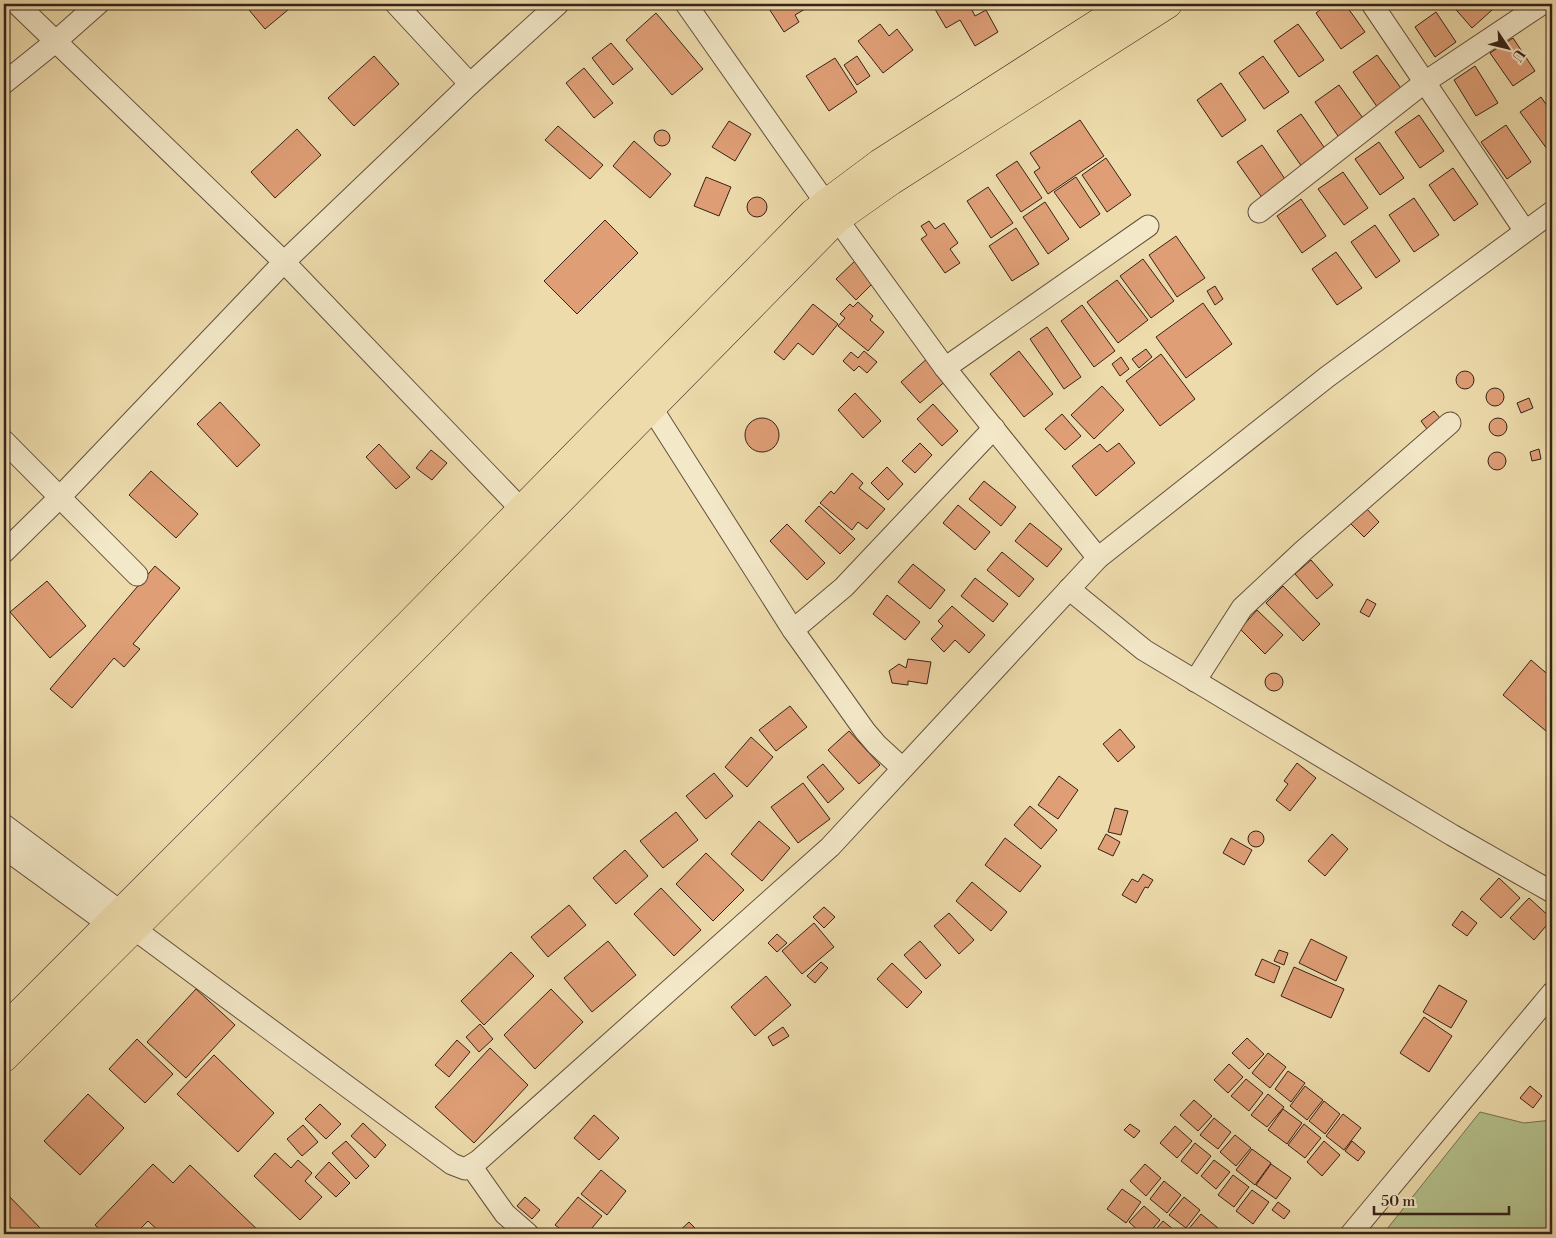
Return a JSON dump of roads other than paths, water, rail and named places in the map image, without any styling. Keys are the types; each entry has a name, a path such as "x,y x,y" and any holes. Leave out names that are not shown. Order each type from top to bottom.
{"highway":[{"path":"4,1058 126,926 521,509 880,163 1128,4"},
{"path":"4,1029 126,926 422,641 651,407 831,211 884,186 1168,4"}],"street":[{"path":"17,4 284,262 521,509"},
{"path":"4,83 98,4"},
{"path":"396,4 470,84"},
{"path":"4,552 60,498 284,262 470,84 558,4"},
{"path":"686,4 944,368 1098,558"},
{"path":"1372,4 1525,231"},
{"path":"1259,212 1425,82 1542,4"},
{"path":"4,825 126,926 452,1164 460,1169 471,1166 804,872 1098,558 1327,377 1552,212"},
{"path":"944,368 1148,226"},
{"path":"651,407 793,630 865,731 902,768"},
{"path":"1194,681 1242,608 1303,551 1450,424"},
{"path":"793,630 844,587 994,428"},
{"path":"4,440 137,575"},
{"path":"1069,589 1144,650 1452,835 1552,892"},
{"path":"4,848 126,926"},
{"path":"1351,1234 1552,993"},
{"path":"471,1166 505,1214 528,1234"}]}
